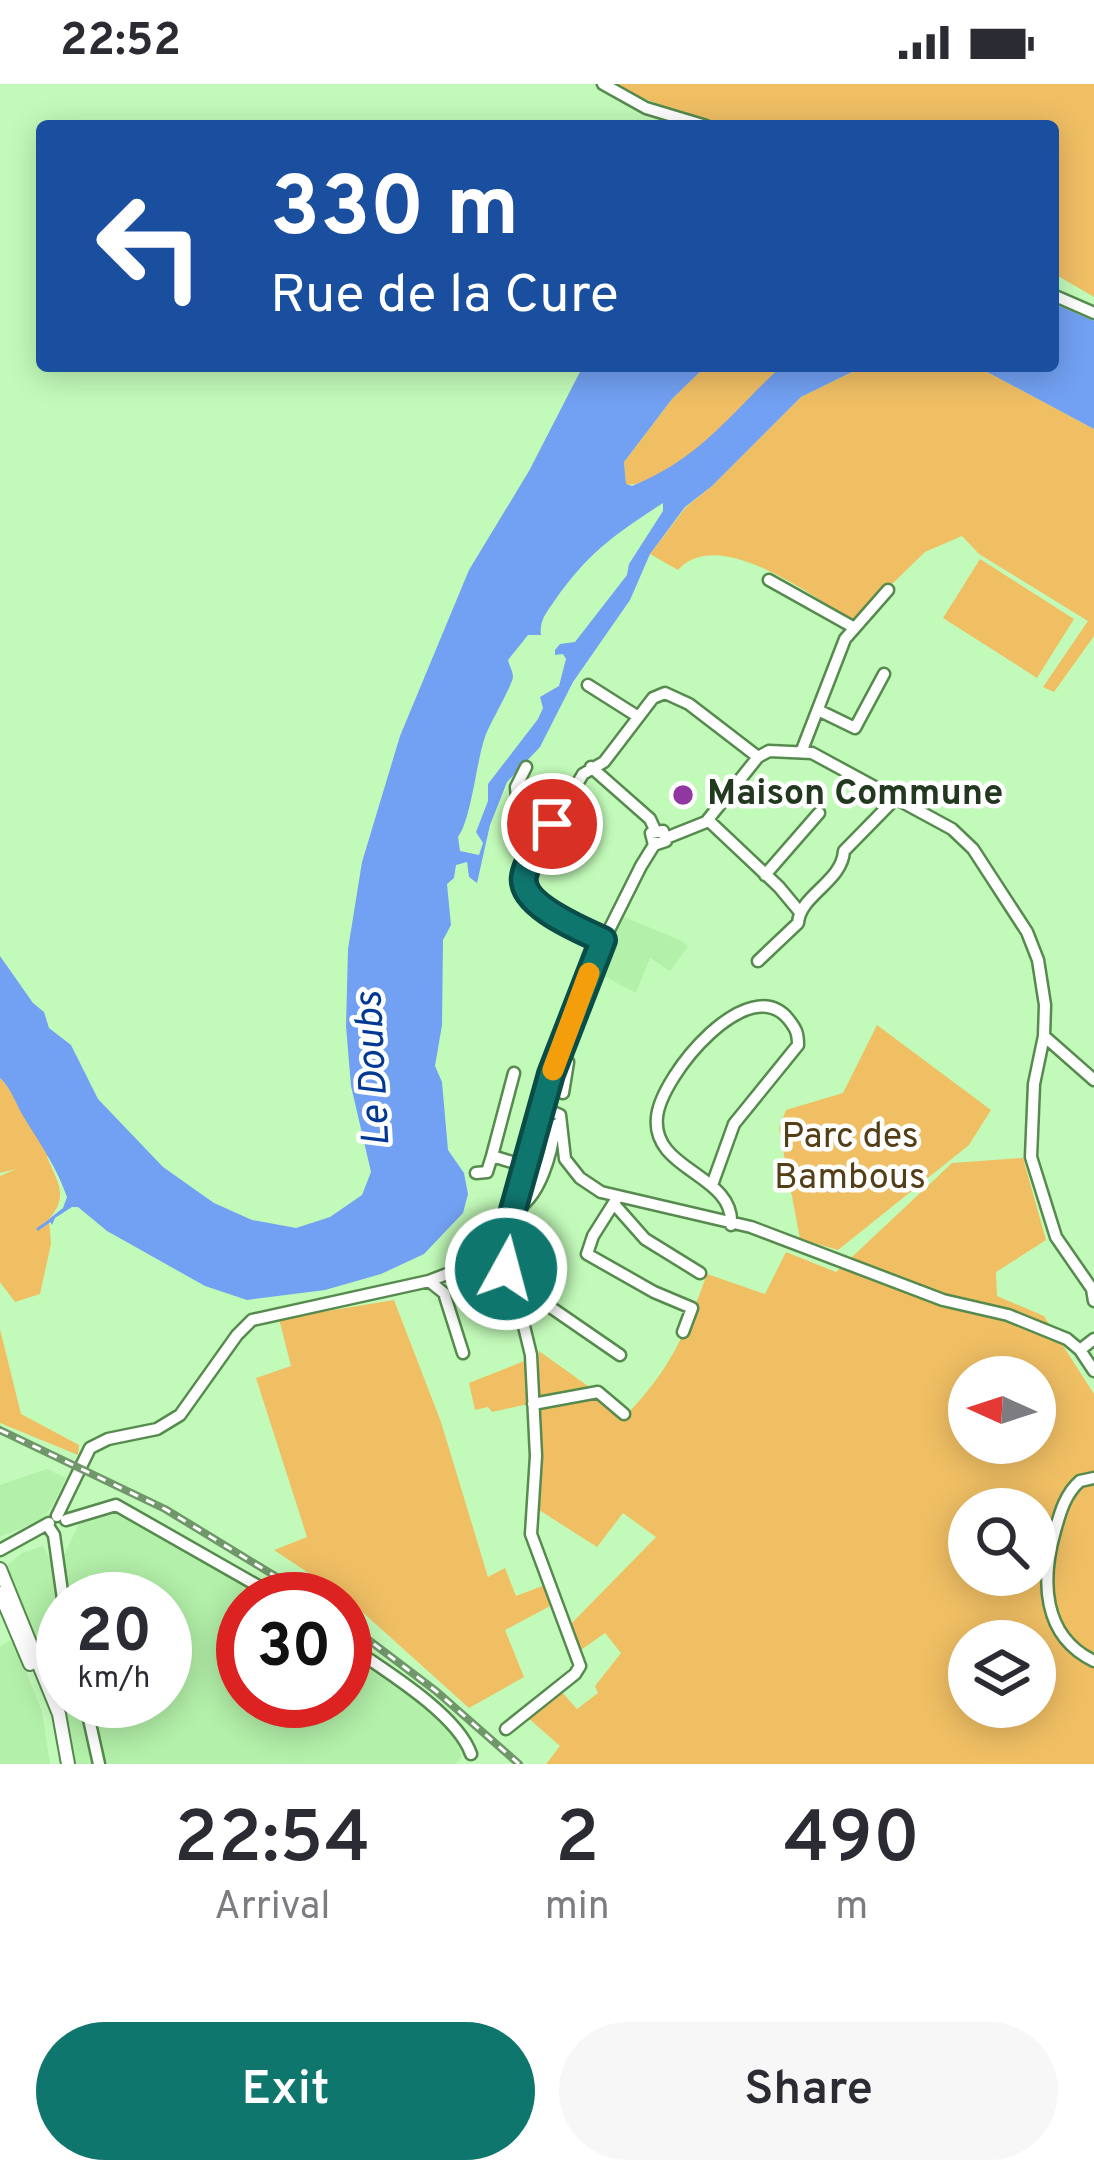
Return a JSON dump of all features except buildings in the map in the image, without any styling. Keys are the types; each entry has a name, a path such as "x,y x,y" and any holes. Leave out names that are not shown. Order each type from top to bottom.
{"main road":[{"path":"1,1571 59,1714 65,1764"},
{"path":"0,1593 51,1714 65,1764"}],"street":[{"path":"603,84 646,108 686,120"},
{"path":"1059,298 1094,313"},
{"path":"769,580 853,627"},
{"path":"802,750 838,654 853,627 888,590"},
{"path":"820,711 855,728 884,674"},
{"path":"588,685 637,716"},
{"path":"603,940 564,922 529,896 525,886 527,869 575,783 604,762 652,698 665,693 676,696 758,758"},
{"path":"661,834 708,820 758,758 769,751 802,750 952,829 984,865 1035,950 1043,990 1044,1036 1034,1084 1031,1157 1056,1237 1094,1300"},
{"path":"526,767 516,787 517,799 533,815 552,824"},
{"path":"506,1729 575,1674 579,1662 531,1534 536,1456 529,1339 500,1252 558,1056 603,940 654,845 662,844 650,819 591,767"},
{"path":"758,961 798,923 799,911 843,863 844,851 895,800"},
{"path":"765,875 819,813"},
{"path":"708,820 799,911"},
{"path":"712,1185 734,1124 798,1045 796,1029 778,1007 766,1005 729,1016 688,1057 661,1100 657,1132 665,1148 712,1185 729,1206 731,1225"},
{"path":"1044,1036 1094,1080"},
{"path":"558,1056 568,1062 563,1093"},
{"path":"476,1172 487,1172 514,1073"},
{"path":"542,1107 560,1115 563,1154 574,1172 616,1202 751,1227 943,1300 1008,1316 1055,1334 1080,1350 1094,1371"},
{"path":"513,1211 520,1210 544,1172 555,1122"},
{"path":"492,1156 525,1166"},
{"path":"616,1202 645,1239 700,1273"},
{"path":"616,1202 587,1254 692,1308 682,1332"},
{"path":"59,1572 56,1552 67,1494 90,1448 108,1438 157,1429 180,1415 252,1320 429,1281 500,1252"},
{"path":"509,1275 620,1355"},
{"path":"429,1281 444,1294 463,1353"},
{"path":"1080,1350 1094,1340"},
{"path":"533,1404 598,1392 624,1414"},
{"path":"1094,1478 1080,1481 1067,1498 1053,1538 1046,1583 1048,1604 1064,1640 1094,1661"},
{"path":"1,1551 116,1504 234,1572"},
{"path":"1,1551 61,1525"},
{"path":"1,1551 1,1571"},
{"path":"372,1662 466,1738 471,1754"},
{"path":"91,1728 99,1764"}],"shaded area":[{"path":"622,916 688,947 670,971 650,958 636,993 598,973"},
{"path":"47,1469 66,1478 52,1506 43,1519 0,1537 0,1485"},
{"path":"107,1512 127,1514 224,1572 216,1572 216,1728 372,1728 372,1672 457,1736 461,1757 456,1764 73,1764 67,1728 192,1728 192,1572 36,1572 36,1642 7,1566 22,1553 43,1546 50,1559 63,1557 79,1524"},
{"path":"14,1643 36,1696 36,1728 45,1728 50,1764 0,1764 0,1647"}],"green space":[{"path":"616,84 1094,84 1094,297 1059,277 1059,120 700,120"},
{"path":"700,372 776,372 691,456 648,481 626,485 624,462 672,399"},
{"path":"852,372 987,372 1094,429 1094,636 1054,692 1043,687 1088,621 979,554 962,536 925,552 854,621 792,583 741,560 717,555 696,558 678,570 650,554 686,507 801,397"},
{"path":"980,559 1074,619 1037,678 943,618"},
{"name":"Parc des Bambous","path":"877,1025 991,1110 969,1145 838,1250 800,1239 779,1128 786,1110 843,1093"},
{"path":"0,1078 50,1156 60,1189 59,1203 49,1219 51,1244 40,1294 15,1302 0,1282 0,1176 16,1169 0,1173"},
{"path":"1023,1158 1046,1240 996,1272 997,1296 1044,1316 1094,1394 1094,1764 546,1764 560,1746 527,1717 560,1690 577,1709 598,1693 595,1686 621,1653 605,1633 578,1652 569,1626 656,1537 623,1513 597,1547 536,1508 539,1351 627,1414 676,1349 707,1274 765,1294 786,1252 836,1272 952,1163"},
{"path":"394,1300 441,1422 488,1577 505,1568 516,1596 545,1585 552,1605 505,1630 524,1677 469,1708 372,1621 372,1572 307,1572 274,1550 307,1537 256,1378 291,1366 279,1319"},
{"path":"0,1329 21,1414 79,1445 78,1455 0,1423"},
{"path":"527,1360 528,1404 492,1412 488,1407 475,1410 469,1383"}],"water":[{"path":"1059,306 1094,321 1094,429 987,372 1059,372"},
{"name":"Le Doubs","path":"580,372 700,372 672,399 624,462 626,484 632,486 697,448 776,372 852,372 801,397 685,507 650,554 630,600 573,682 540,747 507,782 490,825 477,883 469,877 467,862 456,865 454,878 447,884 451,925 443,940 442,1025 435,1066 442,1082 448,1150 464,1173 468,1194 463,1213 424,1254 381,1274 325,1290 247,1300 205,1286 107,1231 78,1207 55,1218 52,1225 49,1219 63,1208 67,1197 0,1078 0,956 44,1012 49,1028 71,1045 98,1099 163,1167 214,1203 252,1220 296,1228 330,1217 362,1195 371,1172 351,1086 346,1026 348,949 362,862 400,736 469,570 529,471","holes":["663,503 663,511 629,564 627,575 575,642 560,644 555,650 555,655 563,654 566,659 559,686 540,697 543,708 538,719 488,784 488,801 476,832 483,843 479,855 460,851 458,837 485,737 513,677 508,660 528,635 541,635 547,612 591,557"]}],"waterway":[{"path":"38,1229 51,1220"}],"railway":[{"path":"0,1430 165,1509 269,1572"},
{"path":"372,1642 519,1764"}],"slow traffic":[{"path":"553,1070 589,973"}],"place":[{"name":"Maison Commune","path":"683,795"}],"route":[{"path":"506,1269 508,1228 551,1074 603,940 564,922 529,896 524,878 552,824"}]}
